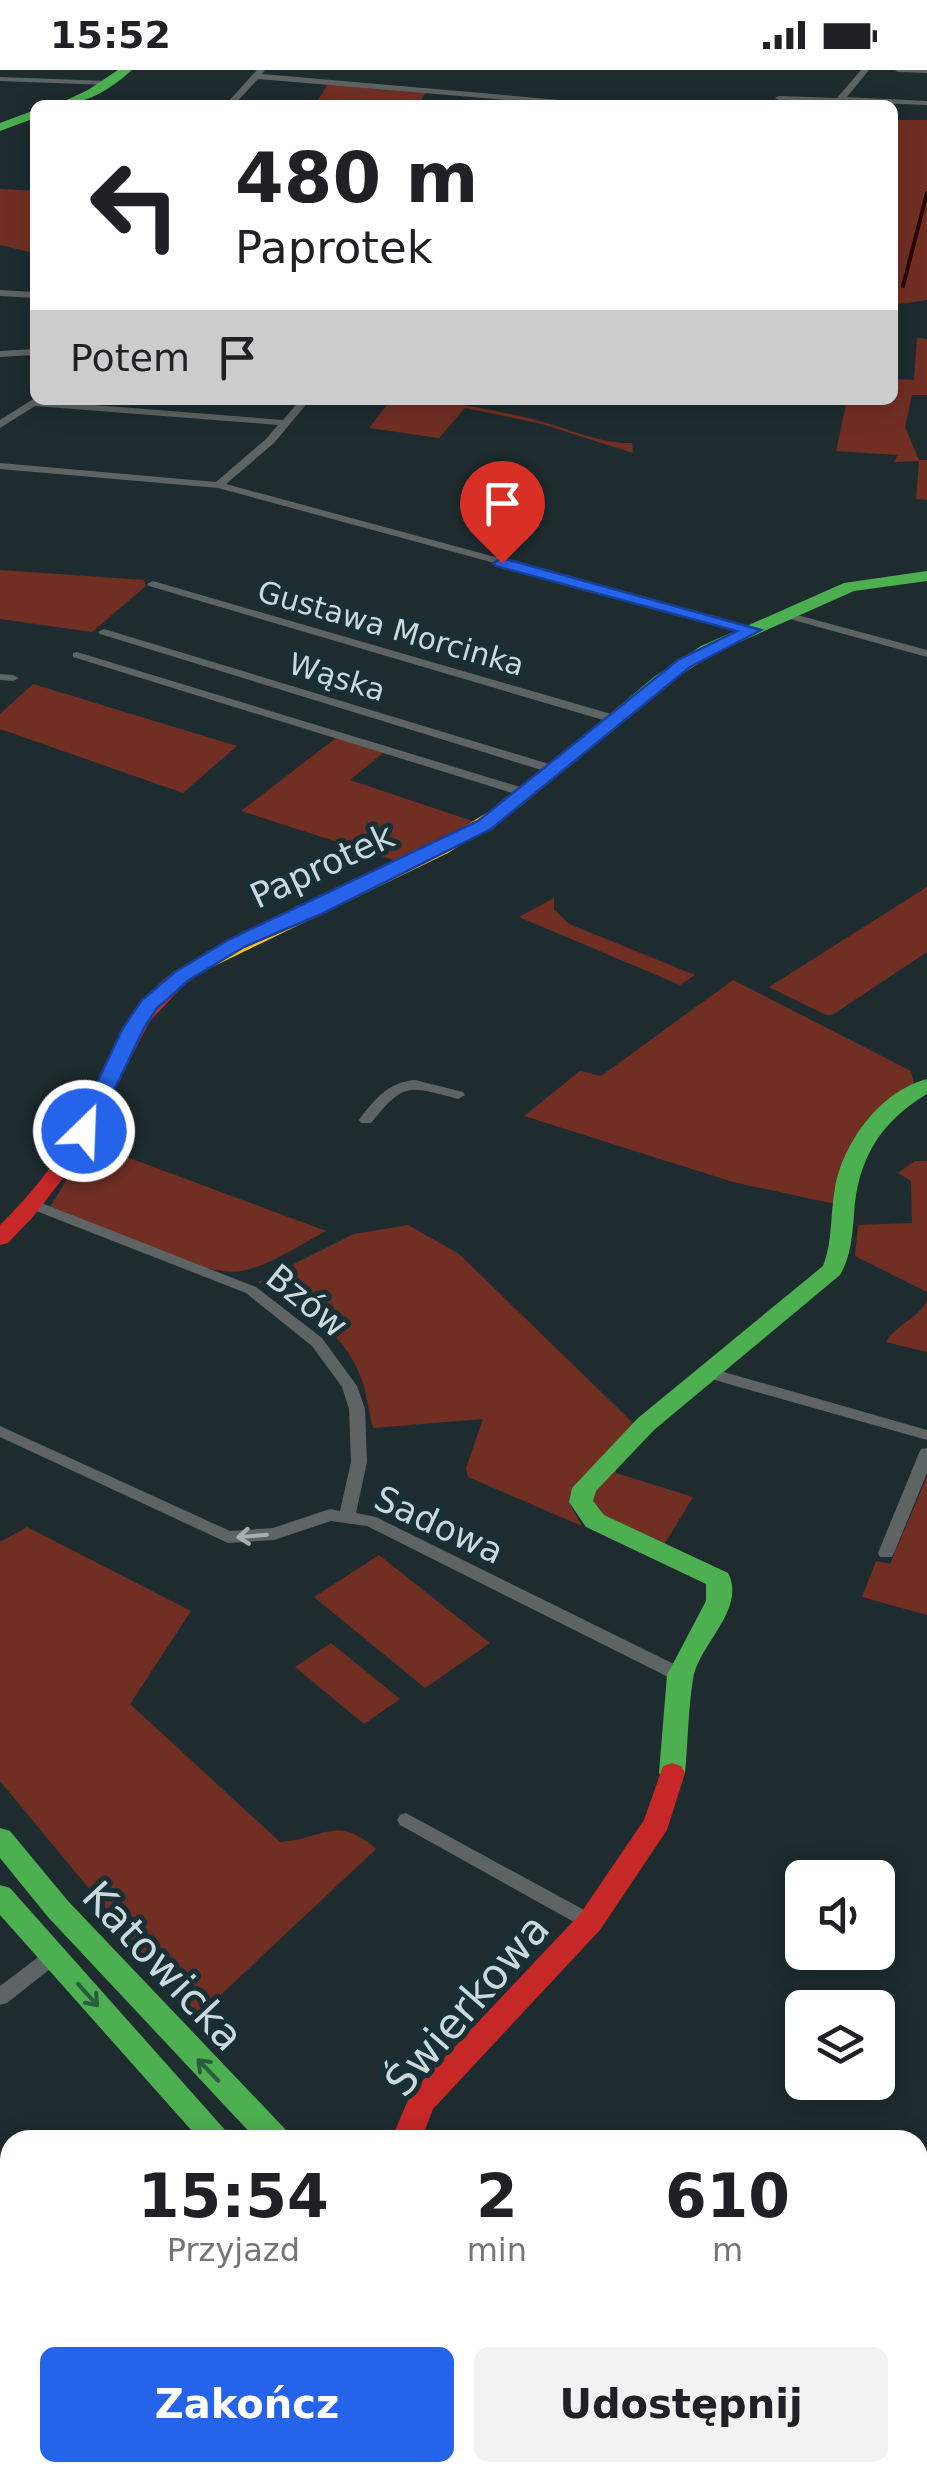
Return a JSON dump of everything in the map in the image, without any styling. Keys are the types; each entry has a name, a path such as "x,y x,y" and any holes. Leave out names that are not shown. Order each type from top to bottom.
{"street":[{"path":"841,99 865,70"},
{"path":"898,70 927,72"},
{"path":"234,100 259,73 542,100"},
{"path":"0,78 117,76"},
{"path":"71,100 117,76"},
{"path":"779,98 862,100"},
{"path":"898,102 927,103"},
{"path":"0,127 30,116"},
{"path":"0,292 30,295"},
{"path":"0,354 30,352"},
{"path":"0,425 31,405"},
{"path":"72,405 286,423"},
{"path":"218,485 301,405"},
{"path":"0,466 218,485 753,630"},
{"name":"Paprotek","path":"0,1238 36,1206 84,1131 134,1028 156,998 182,976 237,943 485,825 684,663 850,587 927,576"},
{"name":"Gustawa Morcinka","path":"153,584 614,720"},
{"path":"790,616 927,654"},
{"name":"Wąska","path":"104,632 555,770"},
{"path":"77,654 526,793"},
{"path":"366,1120 398,1084 411,1081 458,1095"},
{"name":"Świerkowa","path":"410,2130 420,2102 590,1922 657,1823 672,1772 680,1675 719,1600 719,1579 595,1521 581,1502 584,1488 646,1424 832,1270 842,1251 843,1204 866,1136 875,1121 895,1103 927,1085"},
{"name":"Bzów","path":"36,1206 251,1290 317,1342 350,1386 357,1408 360,1462 347,1515"},
{"path":"710,1373 927,1434"},
{"name":"Sadowa","path":"0,1431 228,1537 274,1534 330,1516 347,1515 370,1522 680,1675"},
{"path":"886,1553 927,1453"},
{"name":"Świerkowa","path":"406,1820 590,1922"},
{"name":"Katowicka","path":"0,1838 71,1924 267,2130"},
{"name":"Katowicka","path":"0,1896 211,2130"},
{"path":"0,1997 52,1956"}],"shaded area":[{"path":"329,82 427,91 421,100 318,100"},
{"path":"898,120 927,120 927,300 898,304"},
{"path":"0,189 30,191 30,252 0,245"},
{"path":"917,338 927,339 927,395 912,395 905,427 919,460 927,460 927,500 916,499 919,461 895,462 897,455 836,451 846,405 898,405 898,379 914,380"},
{"path":"387,405 460,405 540,421 597,439 632,443 633,453 542,424 465,408 439,438 369,428"},
{"path":"0,570 144,580 146,586 92,632 0,619"},
{"path":"33,684 237,746 183,793 0,729 0,714"},
{"path":"336,738 383,753 350,780 475,822 400,862 241,811"},
{"path":"927,887 927,952 832,1015 769,987"},
{"path":"554,898 554,909 569,924 695,975 680,985 519,917"},
{"path":"733,980 911,1071 914,1084 881,1107 852,1148 835,1204 733,1182 524,1116 580,1071 601,1076"},
{"path":"89,1143 326,1231 274,1259 241,1271 223,1271 174,1258 50,1207"},
{"path":"915,1161 927,1161 927,1292 855,1256 858,1225 912,1223 911,1181 898,1173"},
{"path":"408,1225 459,1254 634,1424 572,1496 570,1505 582,1526 468,1477 466,1468 483,1419 373,1428 362,1381 342,1344 317,1320 258,1282 354,1234"},
{"path":"927,1300 927,1352 886,1342 920,1311"},
{"path":"616,1466 616,1473 693,1497 662,1548 599,1518 589,1497"},
{"path":"927,1477 927,1615 862,1597 876,1561 890,1564"},
{"path":"27,1527 191,1611 130,1704 280,1842 340,1831 351,1833 376,1849 196,2018 0,1781 0,1542"},
{"path":"379,1555 490,1643 425,1688 314,1597"},
{"path":"331,1643 400,1699 364,1724 295,1667"}],"waterway":[{"path":"903,286 927,193"}],"traffic: fast":[{"path":"74,100 126,70"},
{"path":"0,127 30,116"},
{"path":"515,801 661,680 707,650 850,587 927,576"},
{"path":"672,1773 680,1675 719,1601 719,1579 595,1521 581,1502 584,1488 646,1424 832,1270 840,1247 846,1187 858,1150 878,1121 927,1085"},
{"path":"0,1839 58,1909 267,2130"},
{"path":"0,1896 210,2130"}],"traffic: slow":[{"path":"197,967 276,926 401,870 480,827 515,801"}],"traffic: jam":[{"path":"0,1238 67,1159 142,1019 156,1000 197,967"},
{"path":"410,2130 421,2102 590,1922 657,1823 672,1773"}],"route":[{"path":"84,1131 123,1047 149,1004 182,976 237,943 485,825 684,663 753,630 502,563"}]}
